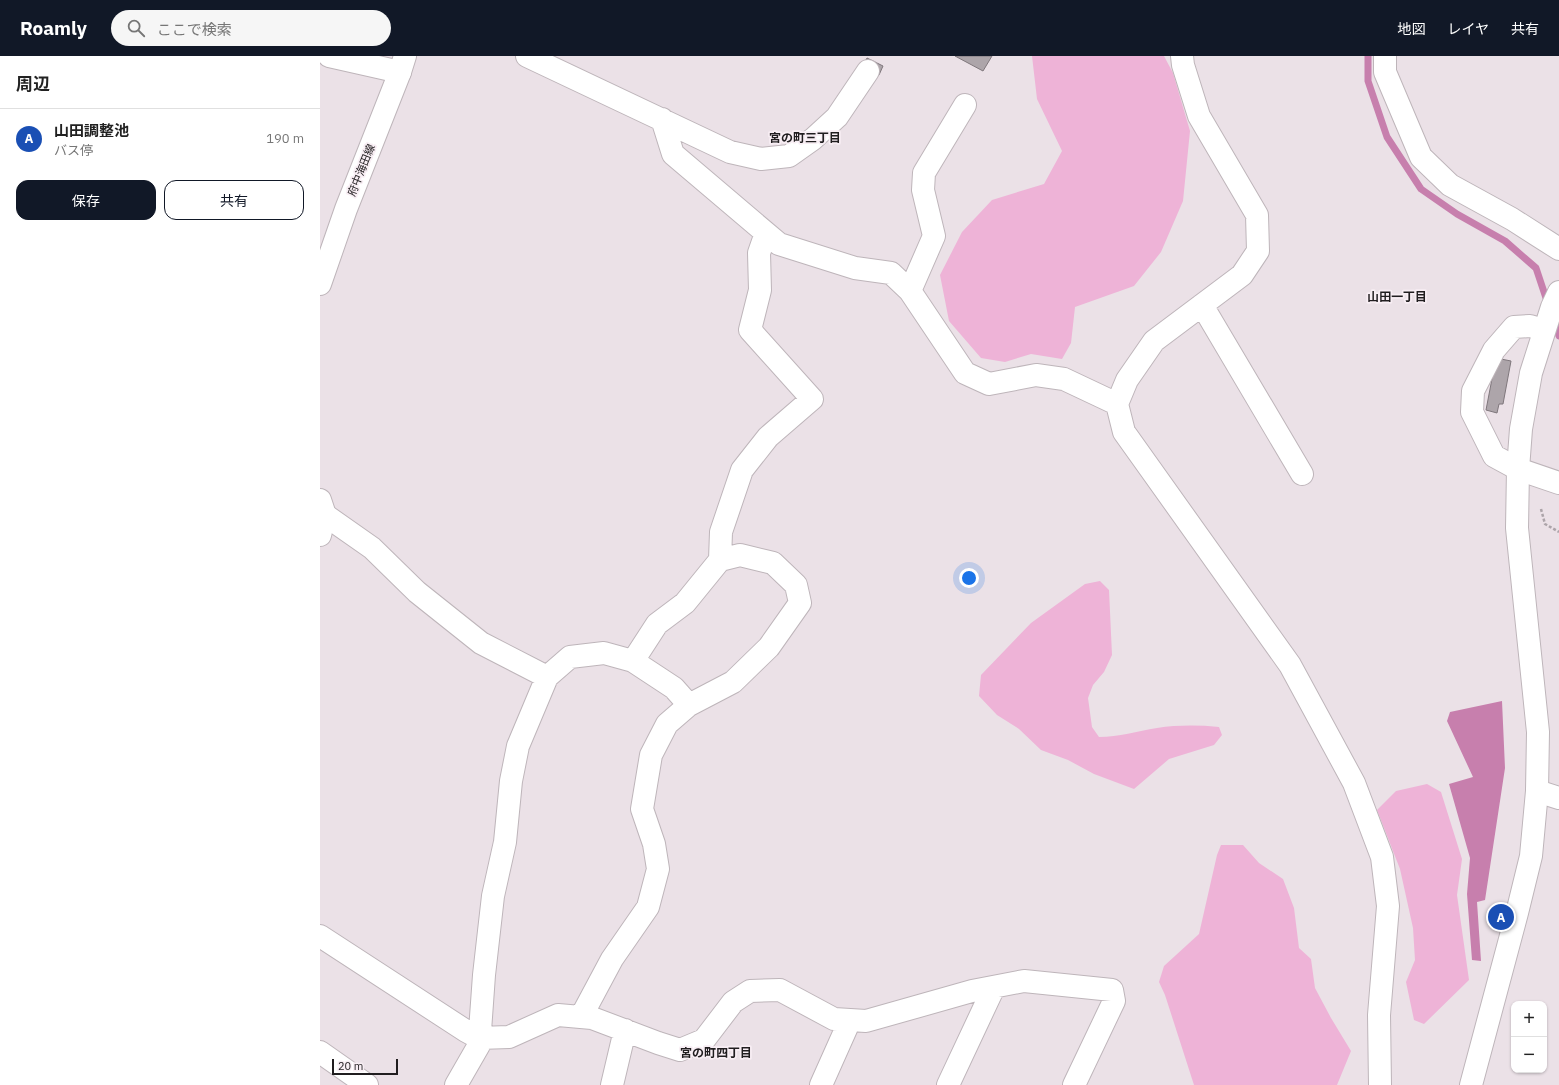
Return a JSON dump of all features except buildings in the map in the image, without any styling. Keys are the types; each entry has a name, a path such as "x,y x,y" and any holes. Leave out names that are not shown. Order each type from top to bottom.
{"street":[{"path":"329,56 402,64"},
{"path":"527,56 730,152 761,159 789,156 813,139 837,117 868,71"},
{"path":"1182,56 1183,65 1199,116 1257,215 1258,251 1242,275 1154,342 1127,380 1117,404 1124,432 1290,665 1354,783 1382,857 1388,906 1379,1014 1380,1085"},
{"path":"1386,56 1385,72 1421,157 1450,185 1512,219 1559,249"},
{"name":"府中海田線","path":"320,284 346,209 402,64"},
{"path":"910,291 934,236 923,190 924,173 964,105"},
{"path":"662,119 673,154 779,244 855,268 891,273 910,291 965,373 989,384 1036,374 1064,379 1117,404"},
{"path":"720,560 721,532 742,470 768,437 812,398 750,330 760,290 758,253 766,233"},
{"path":"1202,305 1302,474"},
{"path":"1470,1085 1531,856 1536,791 1538,732 1517,528 1518,469 1521,429 1531,372 1544,330 1556,305"},
{"path":"1544,330 1530,326 1514,327 1494,350 1473,391 1472,412 1494,456 1518,469 1559,483"},
{"path":"322,517 372,548 417,592 481,643 548,677"},
{"path":"581,1017 612,959 648,907 658,869 654,844 642,809 651,755 667,724 689,705 733,682 769,647 800,604 796,586 773,563 740,555 720,560 685,603 657,624 634,661"},
{"path":"456,1085 479,1045 492,896 505,842 511,781 518,746 548,677 570,657 604,653 634,661 674,688 689,705"},
{"path":"1536,791 1559,798"},
{"path":"320,936 466,1031 480,1038 509,1037 558,1015 592,1018 680,1050 704,1040 733,1002 750,991 780,990 834,1019 866,1021 972,991 1024,981 1112,990 1114,1001 1074,1085"},
{"path":"948,1085 994,987"},
{"path":"821,1085 850,1020"},
{"path":"612,1085 624,1030"},
{"path":"320,1052 367,1085"}],"path":[{"path":"1539,503 1545,524 1559,532"}],"shaded area":[{"path":"1032,56 1164,56 1173,73 1190,131 1183,201 1161,252 1134,286 1075,307 1071,343 1062,359 1031,354 1005,362 981,358 949,321 940,275 962,232 992,200 1044,184 1062,151 1037,99"},
{"path":"1100,581 1109,590 1112,655 1104,672 1093,685 1088,698 1092,727 1099,737 1121,735 1165,727 1188,726 1219,727 1222,735 1214,745 1169,759 1134,789 1094,774 1068,760 1041,750 1019,729 997,715 979,696 981,675 1031,623 1085,584"},
{"path":"1502,701 1505,768 1485,900 1477,902 1481,961 1472,960 1467,894 1470,858 1449,784 1473,777 1447,721 1450,712"},
{"path":"1427,784 1441,792 1462,859 1457,895 1469,980 1424,1024 1414,1020 1406,982 1415,960 1413,928 1400,869 1377,810 1396,791"},
{"path":"1221,845 1243,845 1259,863 1283,879 1294,908 1299,948 1311,959 1315,988 1351,1051 1337,1085 1194,1085 1165,995 1159,982 1164,966 1199,934 1217,855"}],"waterway":[{"path":"1368,56 1368,81 1387,137 1421,189 1457,214 1505,241 1536,268 1548,304"},
{"path":"1554,321 1559,336"}],"place":[{"name":"山田調整池","path":"1501,917"}],"district":[{"name":"宮の町三丁目","path":"805,138"},
{"name":"山田一丁目","path":"1397,297"},
{"name":"宮の町四丁目","path":"716,1053"}]}
